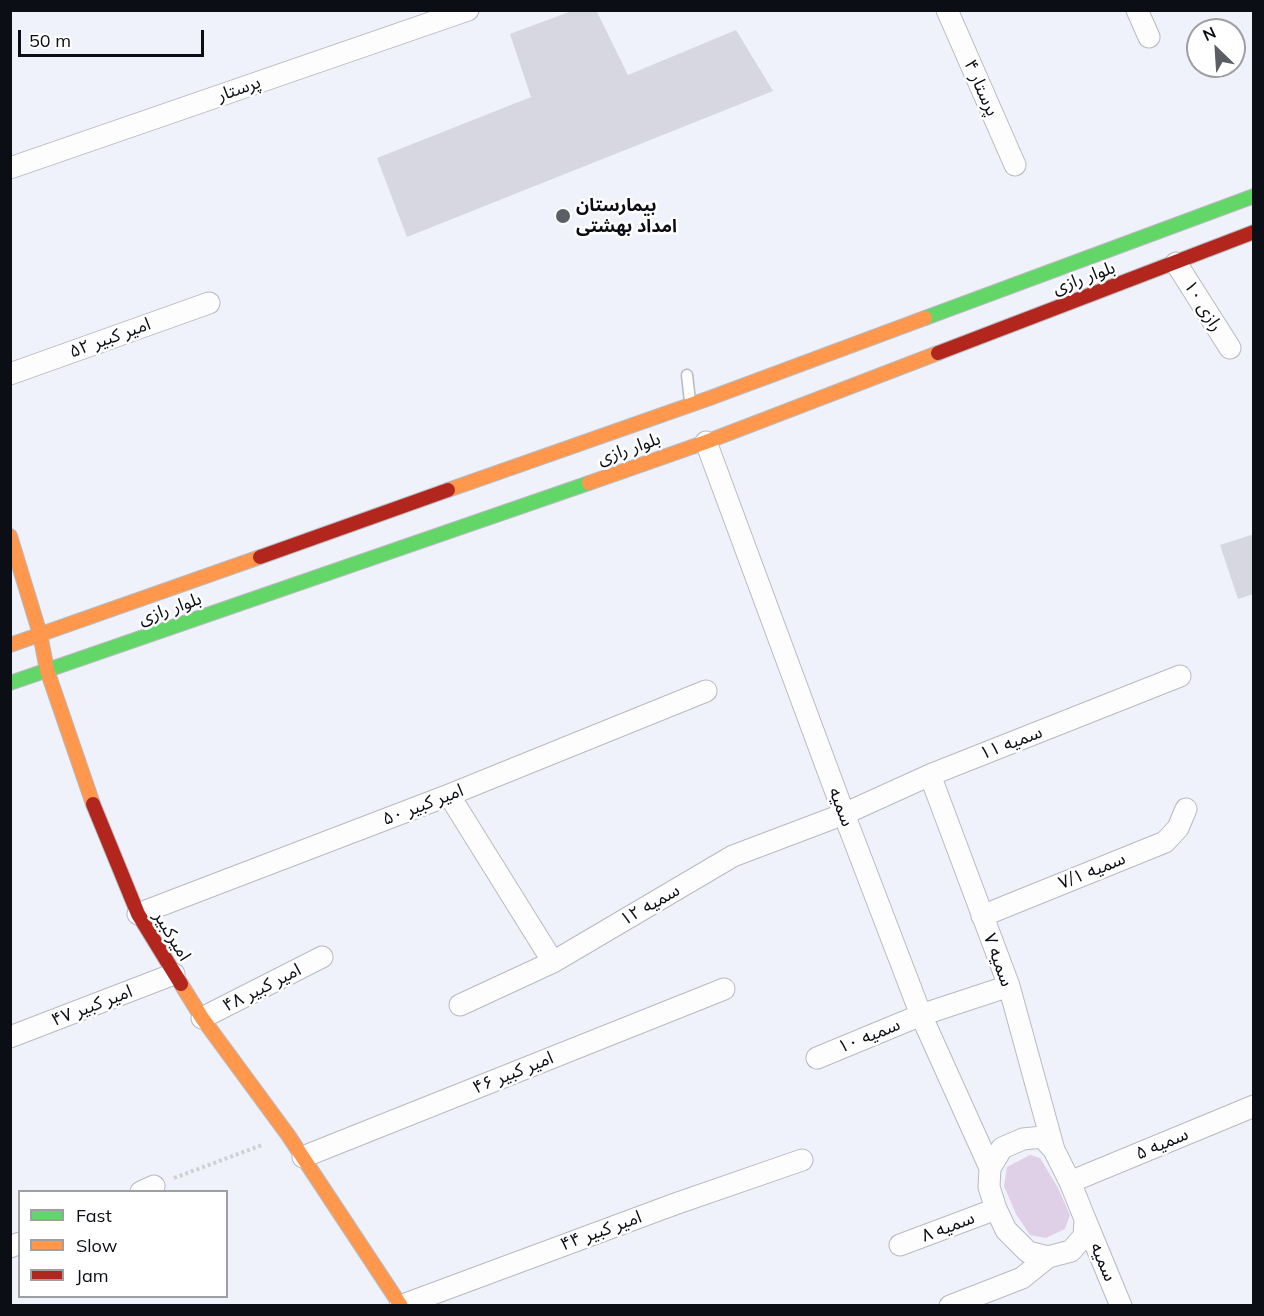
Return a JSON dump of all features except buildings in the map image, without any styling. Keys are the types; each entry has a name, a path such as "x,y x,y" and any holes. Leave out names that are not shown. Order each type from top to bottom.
{"main road":[{"name":"بلوار رازی","path":"10,683 706,442 1254,196"},
{"name":"بلوار رازی","path":"10,645 254,570 690,404 996,311 1176,263 1254,232"},
{"name":"امیرکبیر","path":"10,536 40,634 47,670 88,791 138,914 202,1018 288,1135 401,1305"},
{"path":"254,570 264,596"}],"street":[{"name":"پرستار","path":"10,168 423,18 468,10"},
{"name":"پرستار ۴","path":"947,10 1015,165"},
{"path":"1137,10 1149,37"},
{"name":"رازی ۱۰","path":"1176,263 1230,348"},
{"name":"امیر کبیر ۵۲","path":"10,374 209,303"},
{"name":"سمیه","path":"706,442 921,1015 990,1168"},
{"name":"سمیه ۱۱","path":"844,814 930,775 1180,676"},
{"name":"امیر کبیر ۵۰","path":"138,914 449,795 706,691"},
{"name":"سمیه ۷","path":"930,775 1009,986 1054,1150"},
{"path":"449,795 553,962"},
{"name":"سمیه ۷/۱","path":"982,916 1165,842 1178,828 1186,809"},
{"name":"سمیه ۱۲","path":"460,1005 553,962 733,856 844,814"},
{"name":"امیر کبیر ۴۸","path":"202,1018 322,957"},
{"name":"امیر کبیر ۴۷","path":"10,1037 174,974"},
{"name":"سمیه ۱۰","path":"817,1058 921,1015 1009,986"},
{"name":"امیر کبیر ۴۶","path":"303,1157 724,989"},
{"name":"سمیه ۵","path":"1070,1182 1254,1106"},
{"path":"950,1305 1022,1278 1048,1257 1071,1251 1084,1236 1085,1219 1054,1150 1042,1137 1023,1139 1002,1148 990,1168 989,1187 1006,1230 1028,1252 1048,1257"},
{"name":"امیر کبیر ۴۴","path":"401,1305 675,1204 802,1160"},
{"name":"سمیه ۸","path":"900,1245 996,1209"},
{"name":"سمیه","path":"1085,1219 1122,1305"}],"lane":[{"path":"687,375 690,404"}],"path":[{"path":"147,1189 288,1135"}],"shaded area":[{"path":"1030,1155 1040,1158 1058,1188 1070,1215 1065,1229 1046,1238 1030,1235 1016,1214 1004,1186 1007,1167"}],"traffic: fast":[{"path":"925,318 1254,196"},
{"path":"10,683 589,483"}],"traffic: slow":[{"path":"448,490 710,398 925,318"},
{"path":"589,483 706,442 938,353"},
{"path":"10,536 40,634 47,670 93,804"},
{"path":"10,645 260,557"},
{"path":"181,984 202,1018 288,1135 401,1306"}],"traffic: jam":[{"path":"938,353 1254,232"},
{"path":"260,557 448,490"},
{"path":"93,804 138,914 181,984"}],"place":[{"name":"بیمارستان امداد بهشتی","path":"563,216"}]}
